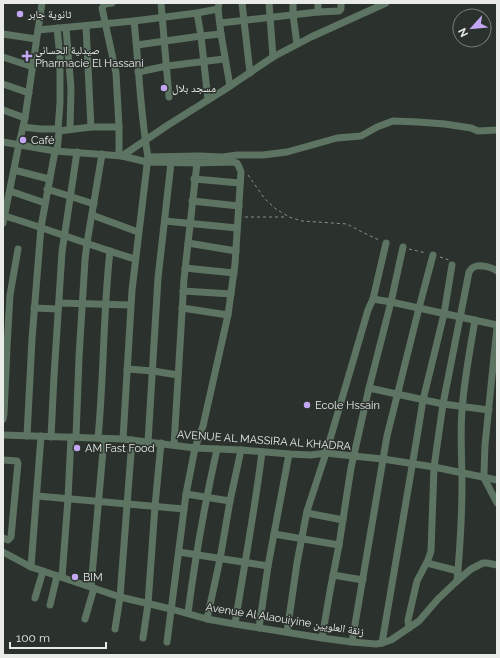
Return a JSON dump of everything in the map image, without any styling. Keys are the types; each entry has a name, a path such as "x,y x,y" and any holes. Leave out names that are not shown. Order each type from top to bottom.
{"street":[{"path":"42,3 25,118 4,219 41,227 135,259"},
{"path":"112,3 105,4 102,8 116,73 121,156"},
{"path":"161,3 169,97"},
{"path":"242,3 250,73"},
{"path":"269,3 274,57"},
{"path":"293,3 297,44"},
{"path":"318,3 318,12"},
{"path":"220,23 339,11 341,9 341,3"},
{"path":"121,156 274,57 328,29 386,3"},
{"path":"38,30 197,14 218,6 224,59 230,86"},
{"path":"197,14 208,100"},
{"path":"123,440 130,305 147,159 134,21"},
{"path":"86,26 91,127"},
{"path":"27,436 34,308 41,227 47,189 56,151 60,103 60,57 57,28"},
{"path":"66,28 72,88 70,129"},
{"path":"3,34 36,39"},
{"path":"137,45 221,34"},
{"path":"3,57 33,67"},
{"path":"138,72 166,66 224,59"},
{"path":"3,84 29,92"},
{"path":"3,110 25,118"},
{"path":"147,159 199,156 223,157 287,152 337,138 361,136 387,122 393,121 445,124 471,128 478,131 497,130"},
{"path":"23,127 58,130 91,127 119,127"},
{"path":"3,142 56,151 102,154 171,163 237,163 241,172 236,251 228,315 203,426 195,448 186,494 167,642"},
{"path":"51,437 60,275 64,235 77,152"},
{"path":"50,605 60,576 74,437 87,243 102,154"},
{"path":"148,442 158,278 171,163"},
{"path":"174,445 183,290 194,179 197,163"},
{"path":"14,170 49,179"},
{"path":"194,179 240,183"},
{"path":"47,189 94,204"},
{"path":"10,191 45,203"},
{"path":"192,201 239,206"},
{"path":"92,216 138,232"},
{"path":"165,221 237,228"},
{"path":"287,632 301,539 307,513 372,299 386,242"},
{"path":"188,243 236,251"},
{"path":"322,638 353,456 403,247"},
{"path":"3,419 10,295 18,249"},
{"path":"85,619 93,588 99,502 102,390 110,251"},
{"path":"352,642 392,413 432,255"},
{"path":"382,644 423,400 444,314 452,265"},
{"path":"409,628 408,620 417,581 427,563 430,551 434,467 443,404 469,272 471,268 481,266 497,271"},
{"path":"185,268 234,273"},
{"path":"183,290 231,294"},
{"path":"372,299 475,320 497,326 485,445 484,478 497,503"},
{"path":"34,308 82,304 130,305"},
{"path":"182,308 228,315"},
{"path":"457,580 460,544 462,407 475,320"},
{"path":"127,369 178,375"},
{"path":"369,388 443,404 489,410"},
{"name":"AVENUE AL MASSIRA AL KHADRA","path":"3,435 132,440 195,448 289,454 326,453 383,459 434,467 497,480"},
{"path":"31,567 41,436"},
{"path":"115,629 120,597 132,440"},
{"path":"143,638 148,604 161,443"},
{"path":"188,613 196,555 217,449"},
{"path":"207,619 241,450"},
{"path":"235,624 244,562 258,487 262,452"},
{"path":"259,628 268,566 289,454"},
{"path":"3,460 14,460 18,463 11,537 8,540 3,538"},
{"path":"186,494 230,501"},
{"path":"37,496 184,509"},
{"path":"307,513 343,520"},
{"path":"274,534 339,545"},
{"name":"Avenue Al Alaouiyine زنقة العلويين","path":"3,552 31,567 120,597 207,619 322,638 382,644"},
{"path":"179,552 268,566"},
{"path":"382,644 391,640 418,621 457,580 471,569 488,562 497,565"},
{"path":"427,563 458,571"},
{"path":"35,598 43,571"},
{"path":"333,575 363,580"}],"path":[{"path":"240,169 246,172 265,199 276,209 289,217 302,221 348,224 362,232 386,242"},
{"path":"238,217 289,217"},
{"path":"403,247 449,260 452,265"}],"place":[{"name":"ثانوية جابر","path":"20,14"},
{"name":"صيدلية الحساني Pharmacie El Hassani","path":"27,56"},
{"name":"مسجد بلال","path":"164,88"},
{"name":"Café","path":"23,140"},
{"name":"Ecole Hssain","path":"307,405"},
{"name":"AM Fast Food","path":"77,448"},
{"name":"BIM","path":"75,577"}]}
